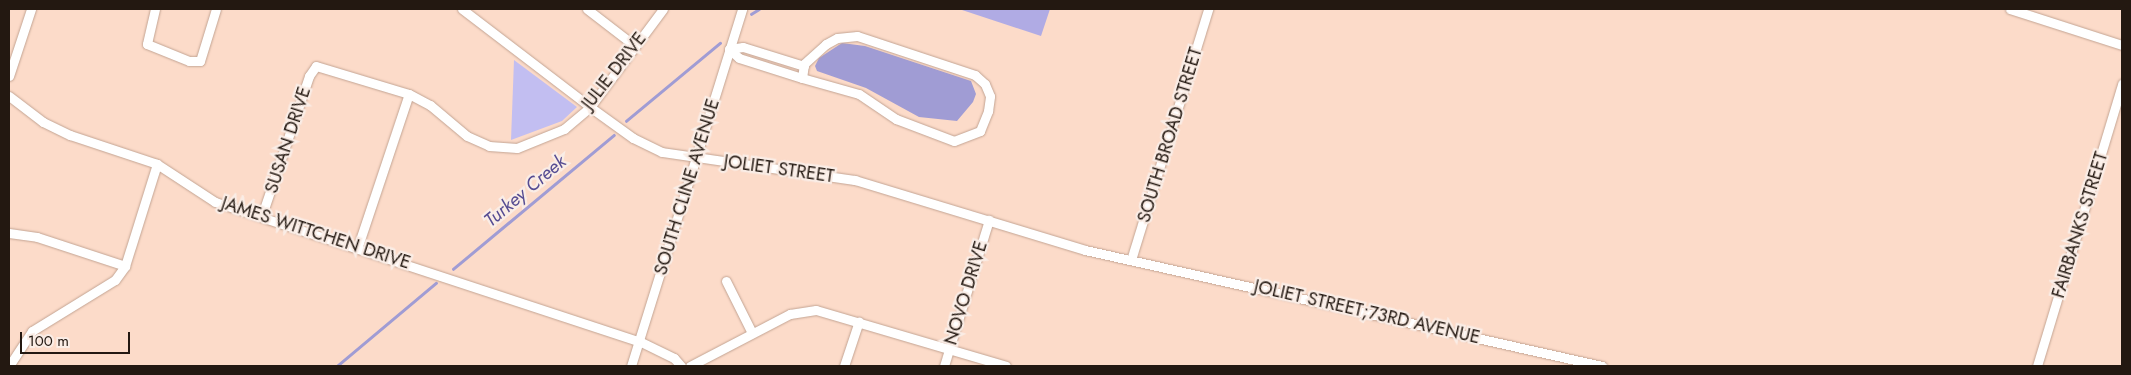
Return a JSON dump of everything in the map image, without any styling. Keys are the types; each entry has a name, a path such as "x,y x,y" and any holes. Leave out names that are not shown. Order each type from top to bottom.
{"street":[{"path":"9,76 31,9"},
{"path":"155,9 147,44 189,61 200,61 216,9"},
{"name":"JOLIET STREET","path":"462,9 590,106 646,145 694,160 855,180 1131,260"},
{"path":"587,9 635,46"},
{"name":"JULIE DRIVE","path":"316,66 409,94 430,105 467,136 489,146 517,148 564,129 590,106 663,9"},
{"name":"SOUTH CLINE AVENUE","path":"631,366 742,9"},
{"name":"SOUTH BROAD STREET","path":"1131,260 1208,9"},
{"path":"2010,9 2122,45"},
{"path":"729,49 739,58 802,78 859,94 896,119 954,141 980,130 988,111 990,96 985,84 975,75 857,36 831,41 804,66 802,78"},
{"path":"729,49 743,48 804,66"},
{"name":"SUSAN DRIVE","path":"262,215 309,76 316,66"},
{"name":"FAIRBANKS STREET","path":"2037,366 2122,84"},
{"path":"358,246 409,94"},
{"name":"JAMES WITTCHEN DRIVE","path":"9,96 43,122 70,135 157,164 215,202 358,246 639,340 661,349 681,366"},
{"path":"9,366 13,347 46,320 115,280 125,266 157,164"},
{"name":"NOVO DRIVE","path":"944,366 989,220"},
{"path":"9,233 37,237 125,266"},
{"name":"JOLIET STREET;73RD AVENUE","path":"1131,260 1602,366"},
{"path":"726,280 752,332"},
{"path":"690,366 752,332 790,314 816,310 859,321 1006,366"},
{"path":"844,366 859,321"}],"shaded area":[{"path":"959,9 1050,9 1041,36"},
{"path":"842,43 865,46 971,81 976,94 973,102 957,121 919,117 866,88 817,71 815,66 819,58"},
{"path":"514,60 577,107 562,121 511,140"}],"waterway":[{"name":"Turkey Creek","path":"751,14 759,9"},
{"name":"Turkey Creek","path":"626,121 720,43"},
{"name":"Turkey Creek","path":"453,269 614,135"},
{"name":"Turkey Creek","path":"337,366 436,283"}]}
